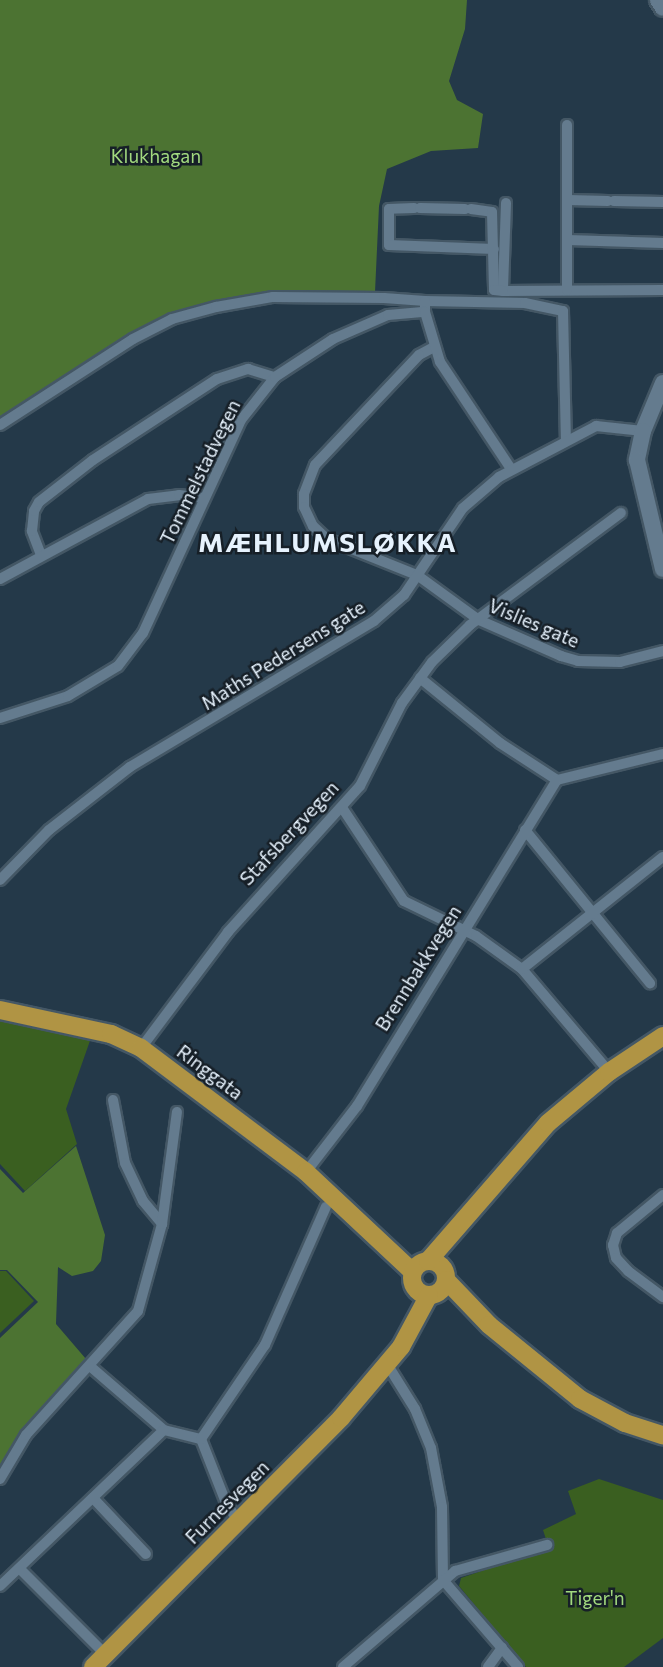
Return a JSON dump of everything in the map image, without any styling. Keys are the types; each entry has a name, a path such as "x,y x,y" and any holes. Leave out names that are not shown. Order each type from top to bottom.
{"main road":[{"path":"658,0 663,8"},
{"path":"663,383 643,431 638,469 659,538 663,569"},
{"name":"Ringgata","path":"0,1010 111,1034 141,1048 306,1172 367,1225 422,1265"},
{"name":"Furnesvegen","path":"422,1265 470,1215 522,1150 590,1090 663,1036"},
{"name":"Furnesvegen","path":"611,1075 663,1051"},
{"name":"Furnesvegen","path":"99,1661 387,1364 435,1286 470,1215"},
{"path":"422,1265 435,1286"},
{"path":"422,1265 435,1286 489,1325 580,1399 625,1423 663,1435"}],"street":[{"path":"567,125 567,290"},
{"path":"568,200 663,202"},
{"path":"503,291 506,203"},
{"path":"494,249 389,245 389,209 468,209 492,212 494,249 494,290 663,290"},
{"path":"568,240 663,243"},
{"path":"0,425 114,350 172,319 273,297 425,306 525,303 563,311 566,441"},
{"path":"425,306 434,346 456,388 512,469"},
{"name":"Tommelstadvegen","path":"0,718 76,692 118,666 143,633 202,498 242,420 275,377 333,339 388,315 425,306"},
{"name":"Vislies gate","path":"434,346 419,355 321,458 304,494 307,518 319,534 416,575 479,620 578,662 620,662 663,650"},
{"path":"41,555 32,531 34,511 39,502 93,460 217,379 248,369 275,377"},
{"name":"Maths Pedersens gate","path":"0,880 97,791 374,621 404,595 463,508 512,469 566,441 605,425 643,431"},
{"path":"0,579 148,499 171,495 202,498"},
{"name":"Stafsbergvegen","path":"141,1048 228,932 343,809 360,786 402,703 420,678 479,620 621,513"},
{"path":"420,678 500,743 557,780 663,754"},
{"name":"Brennbakkvegen","path":"306,1172 357,1106 463,929 557,780"},
{"path":"343,809 404,901 463,929 522,969 611,1075"},
{"path":"525,830 650,983"},
{"path":"522,969 663,857"},
{"path":"113,1100 125,1163 144,1201 162,1224"},
{"path":"0,1479 26,1435 91,1367 138,1311 162,1224 177,1112"},
{"path":"663,1195 617,1233 613,1245 616,1258 628,1271 663,1297"},
{"path":"201,1438 265,1345 326,1207"},
{"path":"387,1364 415,1409 431,1448 442,1507 443,1580 518,1667"},
{"path":"91,1367 164,1430 201,1438"},
{"path":"0,1586 164,1430"},
{"path":"201,1438 227,1505 238,1520"},
{"path":"93,1498 146,1554"},
{"path":"343,1667 455,1571 547,1545"},
{"path":"20,1569 99,1661"},
{"path":"488,1667 502,1648"}],"green space":[{"name":"Klukhagan","path":"0,0 467,0 465,29 449,81 457,100 483,114 478,148 431,151 387,169 379,206 375,292 277,293 173,314 130,334 0,419"},
{"path":"0,1016 92,1035 66,1109 77,1144 25,1191 0,1164"},
{"path":"76,1146 105,1235 101,1261 93,1271 72,1276 58,1267 56,1324 86,1359 0,1466 0,1338 38,1302 7,1270 0,1270 0,1169 23,1193"},
{"path":"0,1271 6,1271 34,1301 0,1333"},
{"name":"Tiger'n","path":"599,1479 663,1500 663,1638 624,1667 526,1667 459,1586 461,1578 549,1548 543,1530 576,1514 568,1491"}],"district":[{"name":"MÆHLUMSLØKKA","path":"328,542"}]}
